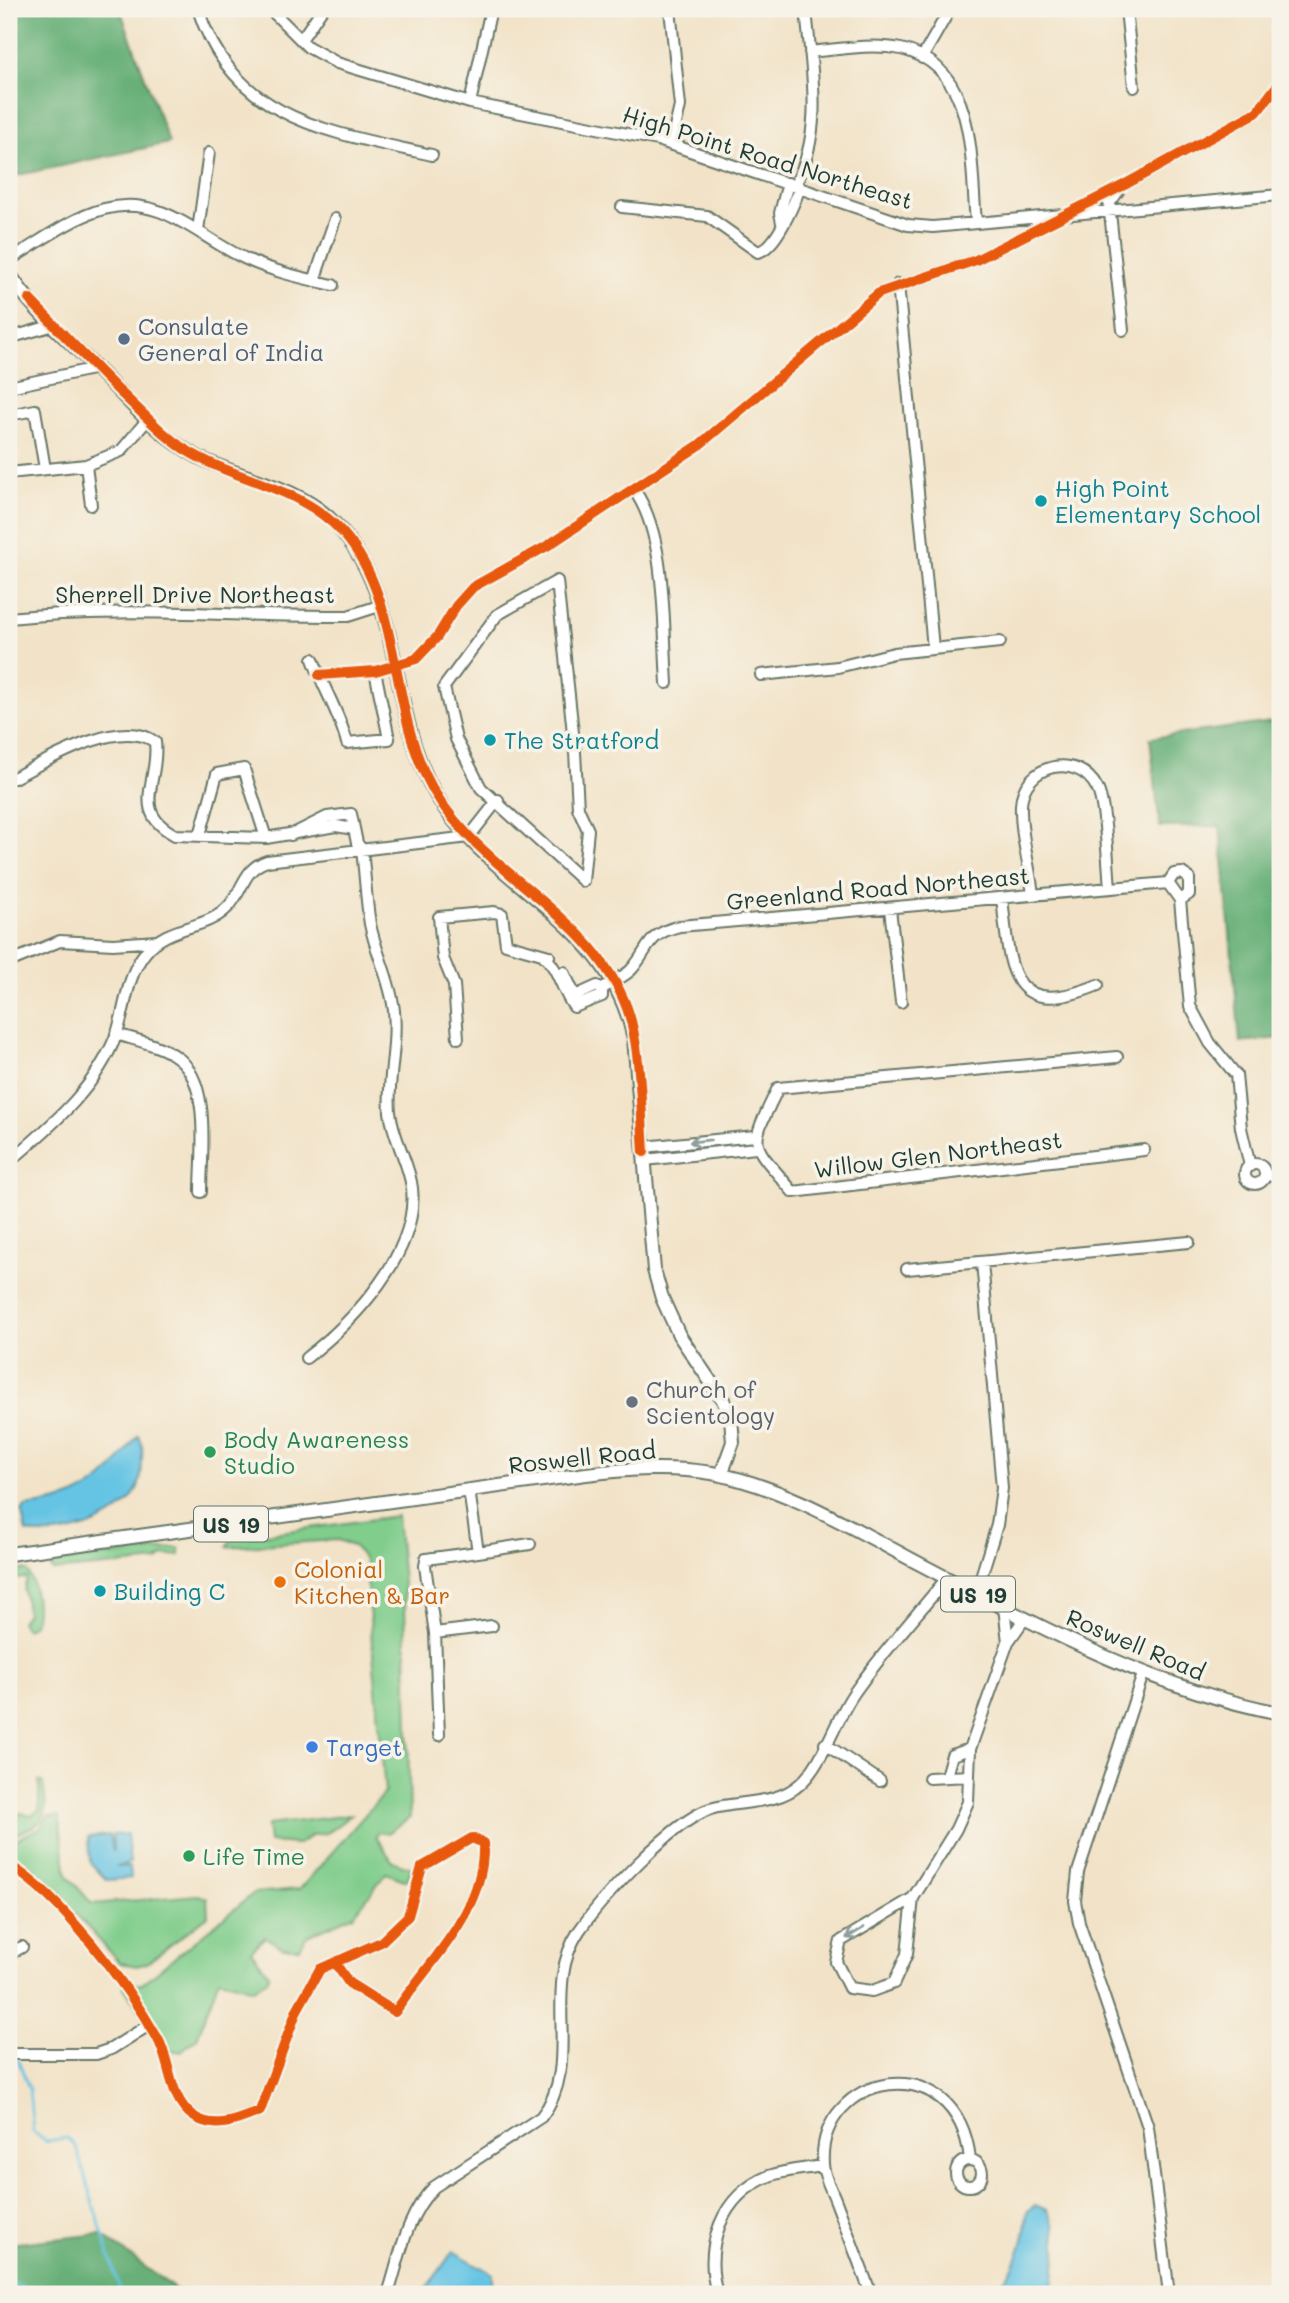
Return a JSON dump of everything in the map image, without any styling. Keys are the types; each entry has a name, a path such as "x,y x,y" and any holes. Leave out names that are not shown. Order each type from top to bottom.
{"main road":[{"path":"9,273 54,326 148,419 197,456 300,498 326,516 360,556 397,666 424,772 442,804 469,837 577,934 614,980 629,1011 634,1038 656,1281 679,1335 723,1399 731,1418 733,1442 721,1475"},
{"name":"Roswell Road","path":"9,1554 643,1468 721,1475 792,1498 1091,1653 1201,1695 1280,1713"}],"street":[{"path":"198,9 208,38 231,71 260,100 289,117 432,155"},
{"name":"High Point Road Northeast","path":"270,9 301,40 337,63 470,103 545,116 671,145 908,225 933,227 1280,195"},
{"path":"301,40 322,9"},
{"path":"470,103 491,9"},
{"path":"670,9 680,106 671,145"},
{"path":"622,206 707,216 758,252 770,246 782,223 780,213 808,158 814,128 806,9"},
{"path":"922,58 950,9"},
{"path":"1126,9 1134,87"},
{"path":"810,52 884,47 902,49 922,58 947,79 964,108 976,222"},
{"path":"319,675 375,671 416,659 427,649 456,606 473,587 547,546 698,446 879,293 898,284 976,260 1125,185 1257,112 1280,82"},
{"path":"198,230 209,153"},
{"path":"1123,330 1109,204 1125,185"},
{"path":"9,260 80,218 115,206 157,209 176,216 243,258 334,285"},
{"path":"314,281 335,219"},
{"path":"898,284 933,648"},
{"path":"9,338 54,326"},
{"path":"9,387 97,368"},
{"path":"9,415 35,410 45,469"},
{"path":"9,473 86,465 121,451 148,419"},
{"path":"86,465 91,505"},
{"path":"634,490 648,512 655,536 667,683"},
{"path":"558,581 578,808 588,830 583,881 498,800 481,788 456,739 444,687 497,615 558,581"},
{"name":"Sherrell Drive Northeast","path":"9,618 108,611 348,616 379,606"},
{"path":"761,674 838,667 894,653 1000,642"},
{"path":"313,659 332,707 341,719 347,743 389,739 375,671"},
{"path":"9,777 14,778 70,749 128,733 145,734 155,742 157,759 148,798 149,811 163,828 175,835 266,838 336,826 354,829 362,850 370,924 394,1008 396,1044 390,1110 410,1176 412,1208 404,1239 375,1290 344,1326 306,1358"},
{"path":"1033,895 1021,804 1026,789 1036,774 1060,765 1078,769 1099,790 1110,888"},
{"path":"200,835 217,774 244,769 266,838"},
{"path":"9,1162 71,1107 96,1074 116,1034 135,967 157,941 175,930 221,914 235,898 247,873 259,864 469,837 498,800"},
{"name":"Greenland Road Northeast","path":"458,1038 454,985 443,958 439,917 494,912 502,914 506,944 543,955 561,965 569,989 575,996 597,986 602,989 632,969 641,952 655,937 673,928 1168,883 1174,874 1182,873 1189,878 1189,894 1180,900"},
{"path":"1168,883 1180,900 1187,995 1197,1022 1236,1075 1241,1128 1250,1166 1261,1166 1265,1175 1280,1176"},
{"path":"1002,898 1011,968 1022,987 1033,994 1047,996 1083,991 1098,985"},
{"path":"890,909 901,1002"},
{"path":"9,962 39,947 60,941 113,944 157,941"},
{"path":"116,1034 170,1052 193,1076 200,1099 201,1192"},
{"path":"644,1153 756,1148 755,1136 778,1088 1117,1057"},
{"path":"644,1153 755,1136"},
{"name":"Willow Glen Northeast","path":"756,1148 793,1192 1144,1150"},
{"path":"908,1269 1189,1242"},
{"path":"976,1593 997,1525 1002,1488 982,1262"},
{"path":"469,1490 478,1552"},
{"path":"439,1735 435,1633 426,1559 530,1544"},
{"path":"388,2294 413,2215 421,2200 434,2187 541,2117 552,2104 561,2076 560,1979 573,1942 588,1919 675,1827 713,1808 764,1800 792,1791 810,1772 854,1693 947,1578"},
{"path":"1003,1607 1007,1642"},
{"path":"913,1898 914,1918 907,1954 894,1983 885,1989 872,1991 849,1988 836,1962 841,1941 913,1898 956,1829 968,1802 970,1749 1007,1642 1025,1618"},
{"path":"435,1633 492,1626"},
{"path":"1143,1674 1078,1872 1075,1901 1079,1923 1148,2127 1169,2294"},
{"path":"825,1744 880,1781"},
{"path":"946,1776 952,1755 970,1749"},
{"path":"929,1778 969,1776"},
{"path":"9,1865 27,1876 53,1899 142,2009 164,2055 176,2095 193,2116 213,2124 230,2123 260,2112 297,2010 320,1969 381,1942 408,1916 422,1867 472,1838 483,1843 484,1856 475,1889 463,1917 448,1944 432,1959 395,2012 349,1983 335,1963"},
{"path":"9,1954 22,1947"},
{"path":"9,2054 96,2054 111,2049 149,2025"},
{"path":"871,2294 822,2166 829,2129 849,2103 862,2092 878,2086 903,2083 926,2089 943,2099 961,2120 970,2159"},
{"path":"717,2294 711,2253 724,2214 747,2190 771,2175 822,2166"}],"green space":[{"path":"42,9 120,9 169,143 9,177 9,12"},
{"path":"1280,721 1280,1038 1240,1042 1220,826 1160,827 1150,738"},
{"path":"397,1516 405,1605 410,1818 388,1833 378,1832 376,1836 392,1861 412,1868 407,1881 386,1873 354,1915 307,1936 299,1948 283,1948 265,1937 251,1951 269,1974 267,1980 253,1989 219,1979 197,2038 181,2051 167,2051 123,1986 142,1984 254,1893 300,1889 385,1792 365,1561 355,1547 338,1540 227,1547 230,1541 238,1538"},
{"path":"179,1548 180,1555 163,1556 158,1561 54,1571 51,1569 53,1563 58,1561"},
{"path":"27,1571 30,1576 36,1605 33,1624 26,1629 21,1622 27,1613 24,1590 27,1578 9,1579 9,1572"},
{"path":"39,1781 43,1782 46,1805 42,1819 9,1837 9,1819 18,1818 19,1813 32,1815 39,1810"},
{"path":"351,1815 327,1833 312,1835 299,1844 269,1842 267,1825"},
{"path":"48,1816 59,1816 67,1875 92,1904 198,1895 207,1898 208,1916 147,1963 137,1966 120,1963 39,1873 9,1853 9,1843 40,1828"},
{"path":"100,2234 182,2294 9,2294 9,2244"}],"water":[{"path":"138,1436 142,1447 141,1478 127,1504 101,1521 70,1532 26,1532 22,1513 25,1507 52,1503 88,1489 108,1473"},
{"path":"127,1834 130,1863 116,1867 130,1867 131,1878 106,1880 90,1862 88,1837 110,1835 113,1852 113,1835"},
{"path":"1035,2205 1047,2210 1055,2229 1052,2294 988,2294 1004,2280 1014,2265 1023,2238 1027,2212"},
{"path":"453,2251 493,2274 493,2294 423,2294"}],"waterway":[{"path":"9,2029 14,2047"},
{"path":"18,2060 29,2089 33,2132 46,2141 68,2138 76,2147 121,2294"},
{"path":"9,2282 44,2294"}],"cycle path":[{"path":"319,675 375,671 416,659 437,637 456,606 473,587 547,546 698,446 879,293 976,260 1124,185 1257,112 1280,82"},
{"path":"29,299 119,391 177,444 206,461 308,505 343,533 361,559 375,587 385,618 414,745 425,774 445,808 498,864 586,942 610,973 632,1023 638,1059 644,1152"},
{"path":"9,1865 50,1898 111,1969 158,2039 175,2090 185,2109 201,2120 218,2123 260,2111 297,2010 320,1969 381,1942 408,1916 422,1867 472,1838 483,1843 481,1868 465,1913 439,1954 395,2012 349,1983 335,1963"}],"place":[{"name":"Consulate General of India","path":"124,339"},
{"name":"High Point Elementary School","path":"1041,501"},
{"name":"The Stratford","path":"490,740"},
{"name":"Church of Scientology","path":"632,1402"},
{"name":"Body Awareness Studio","path":"210,1452"},
{"name":"Colonial Kitchen & Bar","path":"280,1582"},
{"name":"Building C","path":"100,1591"},
{"name":"Target","path":"312,1747"},
{"name":"Life Time","path":"189,1856"}]}
